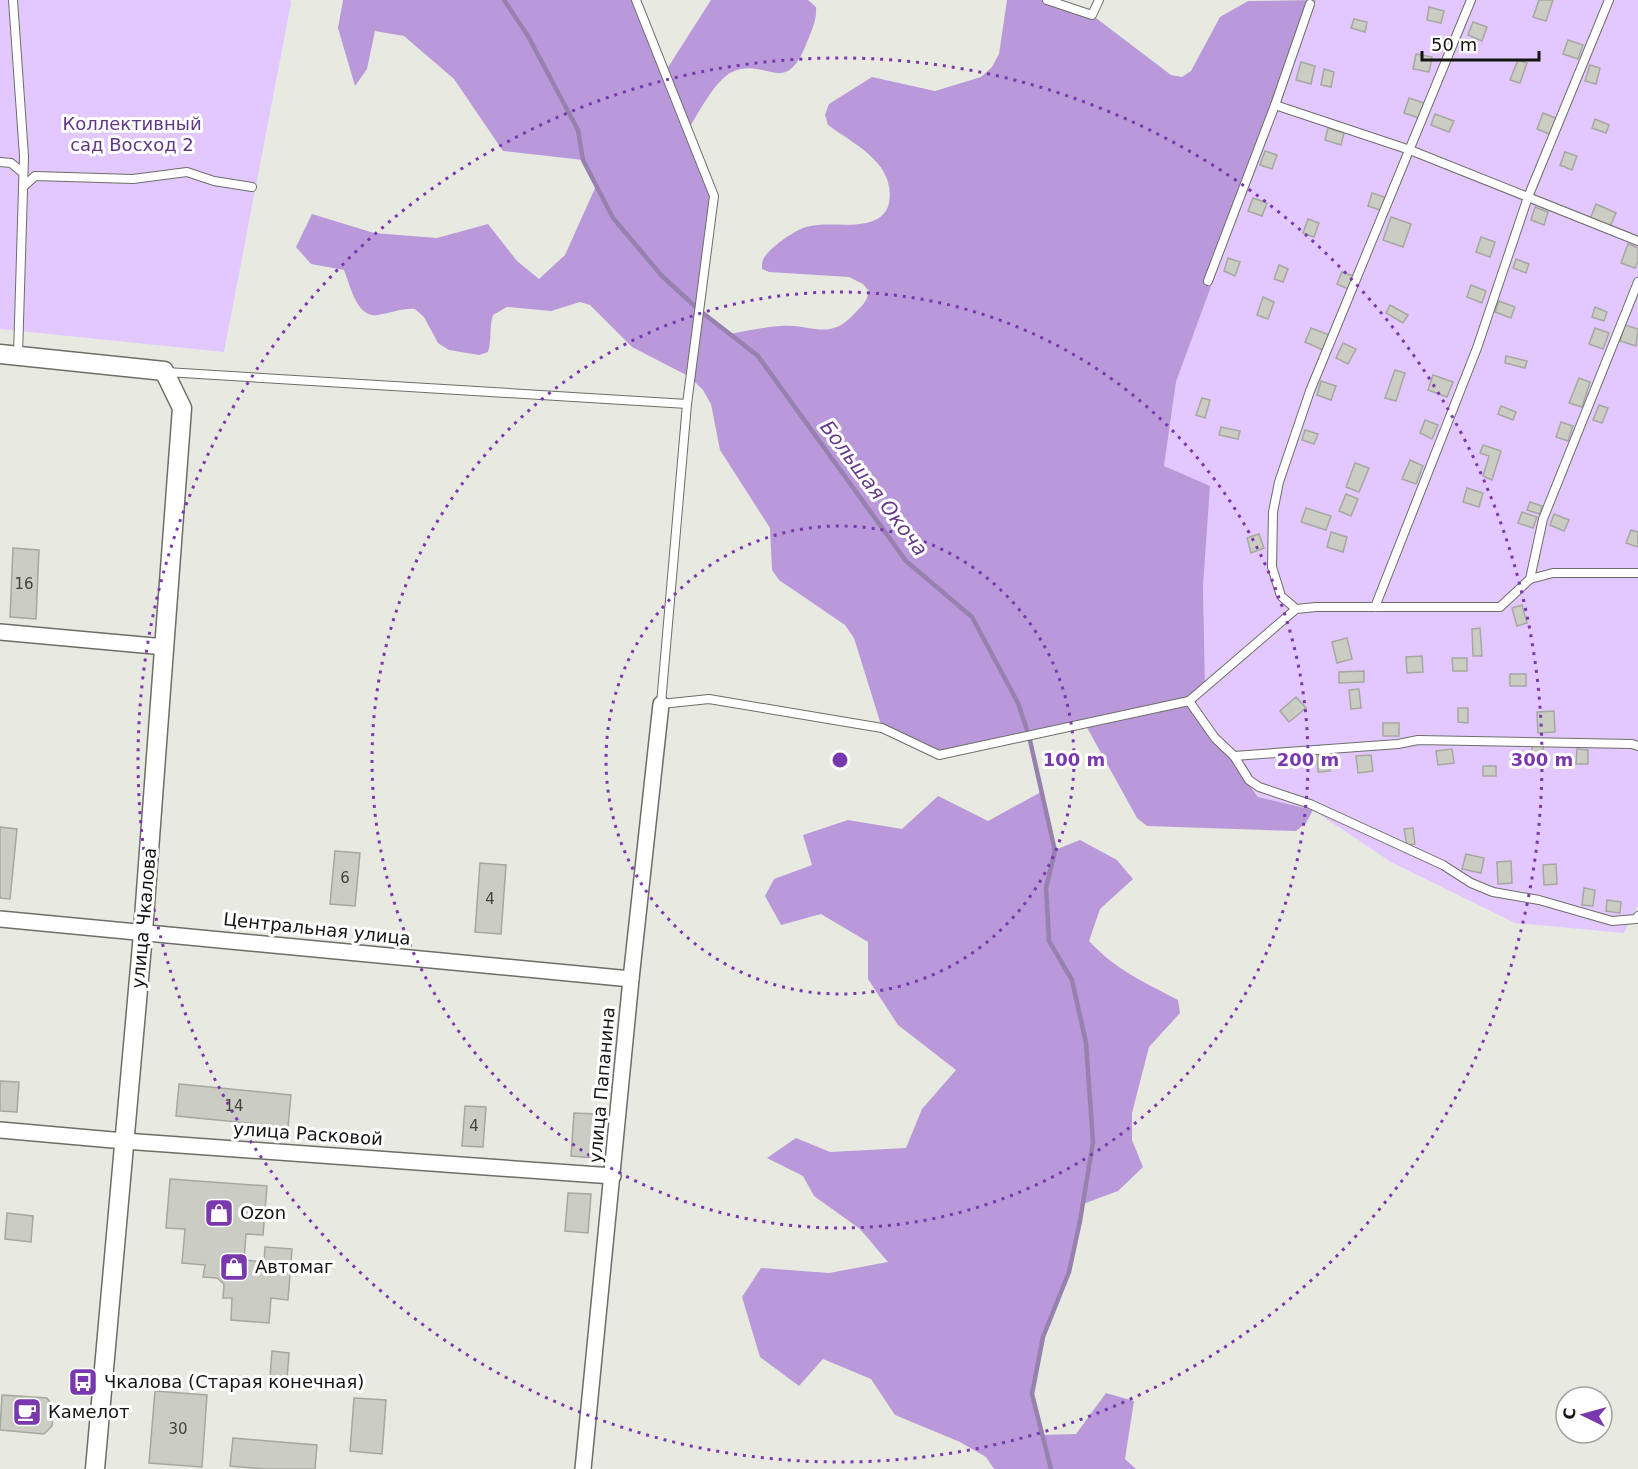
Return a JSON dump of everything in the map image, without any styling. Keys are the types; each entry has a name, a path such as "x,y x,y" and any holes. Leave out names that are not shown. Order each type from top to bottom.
{"street":[{"path":"9,355 164,371"},
{"name":"улица Чкалова","path":"95,1469 143,932 182,408 164,371"},
{"path":"0,632 165,647"},
{"name":"улица Папанина","path":"583,1469 631,979 661,704"},
{"name":"Центральная улица","path":"0,919 631,979"},
{"name":"улица Расковой","path":"0,1130 613,1176"}],"lane":[{"path":"9,355 23,187 13,0"},
{"path":"636,0 714,196 687,404 661,704 709,699 882,728 939,755 1189,701 1296,609 1316,607 1500,608 1530,579 1553,573 1638,573"},
{"path":"1047,0 1092,15 1099,0"},
{"path":"1296,609 1281,596 1272,567 1273,512 1279,482 1310,391 1471,0"},
{"path":"1375,607 1477,348 1528,197 1609,0"},
{"path":"1208,282 1275,105 1310,4"},
{"path":"1275,105 1410,150 1638,241"},
{"path":"0,162 11,163 23,173"},
{"path":"23,187 35,176 133,179 187,171 214,181 252,186"},
{"path":"1530,579 1542,519 1638,282"},
{"path":"164,371 687,404"},
{"path":"1189,701 1215,738 1234,756 1249,780 1259,787 1310,804 1443,865 1471,883 1493,892 1539,900 1612,921 1636,919 1638,916"},
{"path":"1234,756 1398,744 1418,740 1632,744 1638,746"}],"green space":[{"name":"Коллективный сад Восход 2","path":"0,0 290,0 224,352 0,329"},
{"path":"1316,0 1638,0 1638,905 1624,933 1515,923 1391,862 1313,810 1259,797 1189,701 1205,686 1203,586 1164,466 1176,382"}],"shaded area":[{"path":"343,0 636,0 665,72 711,0 808,0 816,7 815,21 799,59 791,69 783,73 744,68 732,72 719,82 688,130 714,196 699,310 730,334 781,326 828,329 845,322 861,307 869,291 863,284 849,277 769,272 762,269 763,261 770,251 782,240 801,229 870,222 878,219 888,207 889,189 880,166 861,148 828,125 825,115 829,104 872,77 935,91 981,77 992,67 999,54 1007,0 1047,0 1092,15 1171,75 1182,77 1191,71 1220,17 1248,1 1316,0 1176,382 1164,466 1210,486 1203,586 1205,687 1189,701 1258,797 1313,810 1306,823 1296,831 1147,826 1137,818 1085,724 939,755 882,728 854,638 845,625 779,580 772,570 770,528 720,450 711,404 703,390 690,377 632,347 590,305 580,302 551,311 507,307 493,315 488,352 479,355 449,350 438,343 424,317 415,309 378,315 365,312 355,300 344,270 311,264 296,247 312,214 374,233 437,238 488,224 517,261 539,279 565,255 596,186 583,160 503,151 454,79 404,36 375,31 367,69 355,86 338,28"},
{"path":"1041,792 1055,850 1080,840 1117,860 1133,879 1100,909 1089,941 1120,968 1178,1000 1180,1013 1149,1047 1132,1113 1132,1140 1143,1167 1118,1191 1083,1204 1069,1272 1043,1337 1032,1394 1041,1435 1076,1434 1106,1393 1134,1401 1125,1459 1136,1469 994,1469 986,1457 960,1442 895,1415 871,1379 823,1359 799,1386 760,1357 742,1297 761,1268 829,1273 888,1262 860,1229 814,1196 803,1176 767,1158 796,1138 830,1152 906,1148 922,1109 956,1070 898,1025 868,979 868,942 821,914 781,925 765,896 774,879 812,865 803,835 848,820 902,829 938,796 988,821"}],"building":[{"path":"1539,0 1553,0 1546,21 1533,17"},
{"path":"1429,7 1444,11 1441,23 1427,20"},
{"path":"1354,19 1367,22 1365,32 1351,28"},
{"path":"1473,22 1487,27 1482,41 1468,35"},
{"path":"1568,40 1583,45 1578,59 1563,54"},
{"path":"1416,54 1432,57 1429,72 1413,69"},
{"path":"1518,60 1527,63 1520,83 1510,80"},
{"path":"1301,62 1315,66 1311,84 1296,80"},
{"path":"1590,65 1600,68 1596,84 1585,81"},
{"path":"1324,69 1334,72 1331,87 1321,85"},
{"path":"1409,98 1424,103 1419,118 1404,113"},
{"path":"1543,113 1558,119 1552,135 1537,129"},
{"path":"1435,114 1454,121 1449,132 1431,125"},
{"path":"1595,119 1609,125 1606,133 1592,128"},
{"path":"1328,128 1344,133 1341,145 1325,140"},
{"path":"1265,151 1277,155 1272,169 1260,165"},
{"path":"1565,152 1577,156 1572,170 1560,165"},
{"path":"1372,193 1387,198 1383,211 1368,206"},
{"path":"1253,198 1267,203 1262,216 1248,211"},
{"path":"1596,204 1616,213 1610,227 1590,219"},
{"path":"1535,207 1548,212 1544,225 1531,220"},
{"path":"1391,217 1411,224 1403,247 1383,240"},
{"path":"1308,219 1319,223 1314,237 1303,233"},
{"path":"1481,237 1495,242 1490,257 1476,252"},
{"path":"1628,244 1638,248 1638,261 1635,268 1621,263"},
{"path":"1228,258 1240,262 1235,276 1224,271"},
{"path":"1516,259 1529,264 1526,273 1513,268"},
{"path":"1279,265 1288,269 1283,282 1274,279"},
{"path":"1342,272 1353,276 1348,289 1337,284"},
{"path":"1471,285 1486,291 1482,303 1467,297"},
{"path":"1263,297 1274,302 1268,319 1257,315"},
{"path":"1499,301 1515,307 1511,318 1495,312"},
{"path":"1390,305 1408,315 1403,323 1386,313"},
{"path":"1595,307 1607,312 1604,321 1592,317"},
{"path":"1625,325 1638,329 1636,346 1620,341"},
{"path":"1311,328 1329,335 1323,350 1305,342"},
{"path":"1595,328 1609,333 1603,349 1589,344"},
{"path":"1343,343 1356,349 1348,364 1336,358"},
{"path":"1506,356 1527,361 1525,368 1505,363"},
{"path":"1395,370 1405,373 1396,401 1385,398"},
{"path":"1433,375 1453,382 1447,397 1428,390"},
{"path":"1579,378 1590,382 1582,407 1569,403"},
{"path":"1321,381 1336,386 1331,400 1317,395"},
{"path":"1202,398 1210,400 1205,418 1196,415"},
{"path":"1599,405 1608,408 1602,423 1593,420"},
{"path":"1501,406 1516,412 1513,420 1498,414"},
{"path":"1425,420 1438,425 1432,439 1420,433"},
{"path":"1561,422 1573,426 1568,441 1556,437"},
{"path":"1221,427 1240,431 1238,439 1219,435"},
{"path":"1305,430 1318,434 1314,444 1302,440"},
{"path":"1483,445 1501,451 1492,480 1483,476 1489,456 1480,453"},
{"path":"1410,460 1423,466 1416,484 1402,479"},
{"path":"1355,463 1369,468 1359,492 1346,487"},
{"path":"1467,488 1483,493 1479,507 1463,502"},
{"path":"1346,494 1358,499 1351,516 1339,511"},
{"path":"1530,502 1542,506 1540,514 1527,510"},
{"path":"1306,508 1331,516 1326,530 1301,522"},
{"path":"1522,512 1537,517 1533,528 1518,523"},
{"path":"1554,514 1569,520 1564,531 1550,525"},
{"path":"1631,530 1638,532 1638,547 1626,543"},
{"path":"1331,532 1347,537 1343,552 1327,547"},
{"path":"1259,534 1264,548 1251,553 1247,538"},
{"path":"13,548 39,550 36,619 10,617"},
{"path":"1522,605 1527,623 1517,626 1512,608"},
{"path":"1480,628 1482,656 1473,656 1472,629"},
{"path":"1347,638 1352,659 1337,663 1332,642"},
{"path":"1422,656 1423,672 1407,673 1406,657"},
{"path":"1452,658 1467,658 1467,671 1453,671"},
{"path":"1364,671 1364,682 1339,683 1339,672"},
{"path":"1510,674 1526,674 1526,686 1510,686"},
{"path":"1359,689 1361,708 1351,709 1349,690"},
{"path":"1296,697 1306,708 1289,722 1280,711"},
{"path":"1458,708 1468,708 1468,723 1458,722"},
{"path":"1554,711 1555,732 1538,733 1537,712"},
{"path":"1383,723 1399,723 1399,736 1383,736"},
{"path":"1532,745 1543,745 1543,761 1532,761"},
{"path":"1452,749 1454,763 1438,765 1436,751"},
{"path":"1577,749 1588,750 1588,764 1576,764"},
{"path":"1329,755 1330,771 1318,772 1317,756"},
{"path":"1371,755 1373,771 1358,773 1356,756"},
{"path":"1483,766 1496,766 1496,776 1483,776"},
{"path":"0,827 17,829 10,899 0,898"},
{"path":"1413,828 1415,844 1407,845 1404,829"},
{"path":"335,851 360,853 355,906 330,904"},
{"path":"1466,854 1484,858 1481,873 1462,869"},
{"path":"1511,861 1512,883 1498,884 1497,862"},
{"path":"480,863 506,865 501,934 475,932"},
{"path":"1556,864 1557,884 1544,885 1543,865"},
{"path":"1584,888 1595,890 1593,906 1582,905"},
{"path":"1607,900 1621,902 1620,913 1606,911"},
{"path":"0,1081 19,1082 17,1112 0,1111"},
{"path":"179,1084 291,1095 288,1127 176,1116"},
{"path":"465,1106 486,1107 483,1147 462,1146"},
{"path":"574,1113 597,1114 595,1158 571,1156"},
{"path":"170,1179 267,1186 263,1235 246,1234 244,1260 264,1262 265,1247 292,1249 288,1300 271,1298 269,1323 231,1320 232,1298 223,1298 224,1284 217,1278 203,1277 205,1265 182,1263 185,1229 166,1228"},
{"path":"568,1193 591,1194 588,1233 565,1231"},
{"path":"7,1213 33,1216 31,1242 5,1239"},
{"path":"272,1351 289,1353 287,1379 270,1377"},
{"path":"155,1391 207,1395 202,1467 149,1463"},
{"name":"Камелот","path":"2,1395 47,1398 54,1408 52,1426 44,1434 0,1430"},
{"path":"354,1398 386,1400 382,1454 350,1451"},
{"path":"233,1438 317,1445 315,1469 230,1466"}],"waterway":[{"name":"Большая Окоча","path":"504,0 528,36 578,130 583,160 613,218 662,276 699,310 758,356 906,561 972,617 1018,703 1029,736 1055,851 1046,888 1049,941 1072,980 1086,1043 1093,1142 1069,1272 1043,1337 1032,1394 1051,1469"}],"place":[{"name":"Ozon","path":"219,1213"},
{"name":"Автомаг","path":"234,1267"},
{"name":"Чкалова (Старая конечная)","path":"83,1382"},
{"name":"Камелот","path":"27,1412"}]}
